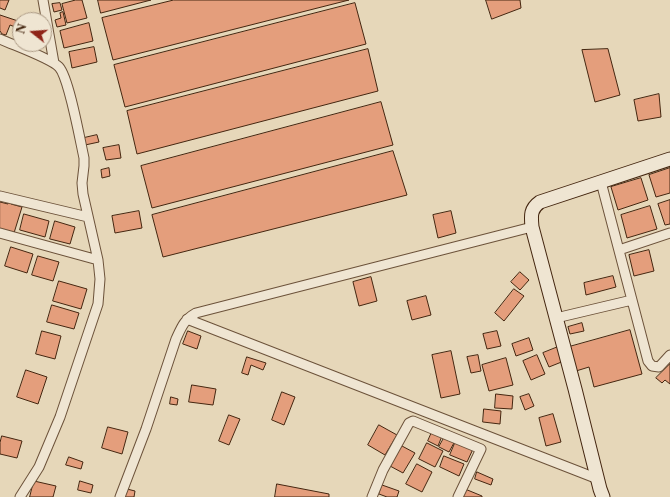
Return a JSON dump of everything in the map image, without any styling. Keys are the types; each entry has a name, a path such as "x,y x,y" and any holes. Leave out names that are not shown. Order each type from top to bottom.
{"main road":[{"path":"603,497 532,227 531,215 532,210 540,202 670,160"}],"street":[{"path":"43,0 54,64"},
{"path":"0,39 54,64 59,67 63,74 70,97 84,158 82,183 98,260 100,279 98,304 60,417 39,467 20,497"},
{"path":"601,182 648,361 652,366 659,367 670,355"},
{"path":"0,196 88,217"},
{"path":"120,497 146,429 176,339 181,327 187,319 196,313 532,227"},
{"path":"0,233 98,260"},
{"path":"619,250 670,233"},
{"path":"556,318 632,300"},
{"path":"187,319 598,479"},
{"path":"372,497 383,470 409,424 413,421 481,449 458,497"}],"building":[{"path":"0,0 9,0 5,10 0,8"},
{"path":"82,0 87,18 67,23 62,4"},
{"path":"98,0 151,0 101,13"},
{"path":"174,0 349,0 113,60 102,18"},
{"path":"486,0 520,0 521,8 492,19"},
{"path":"60,3 62,10 54,12 52,4"},
{"path":"355,3 366,44 125,107 114,65"},
{"path":"63,12 66,25 57,27 55,20 61,18 60,13"},
{"path":"0,15 12,19 12,26 10,25 6,35 2,34 0,31"},
{"path":"89,23 93,41 64,48 60,31"},
{"path":"94,47 97,62 72,68 69,52"},
{"path":"368,49 378,91 137,154 127,111"},
{"path":"608,49 620,95 595,102 582,50"},
{"path":"659,94 661,117 638,121 634,100"},
{"path":"381,102 393,145 152,208 141,166"},
{"path":"97,135 99,142 85,145 84,138"},
{"path":"119,145 121,158 106,160 103,148"},
{"path":"393,151 407,195 163,257 152,215"},
{"path":"109,168 110,176 102,178 101,170"},
{"path":"670,168 670,193 656,197 649,175"},
{"path":"641,178 648,200 618,210 611,187"},
{"path":"670,200 670,224 665,225 658,204"},
{"path":"0,202 8,204 8,202 22,207 14,233 0,229"},
{"path":"650,206 657,229 627,238 621,215"},
{"path":"139,211 142,228 115,233 112,216"},
{"path":"451,211 456,233 438,238 433,215"},
{"path":"24,214 49,221 45,237 20,230"},
{"path":"55,221 75,227 70,244 50,239"},
{"path":"11,247 33,254 27,273 5,266"},
{"path":"649,250 654,271 634,276 629,255"},
{"path":"38,256 59,262 53,281 32,275"},
{"path":"520,272 529,280 520,290 511,282"},
{"path":"613,276 616,287 586,295 584,283"},
{"path":"371,277 377,301 359,306 353,282"},
{"path":"59,281 87,289 81,309 53,301"},
{"path":"514,289 524,296 504,321 495,313"},
{"path":"426,296 431,315 412,320 407,301"},
{"path":"52,305 79,313 74,329 47,322"},
{"path":"582,323 584,331 570,334 568,327"},
{"path":"630,330 642,374 594,387 589,367 576,371 569,347"},
{"path":"42,331 61,336 55,359 36,354"},
{"path":"188,331 201,336 197,349 183,344"},
{"path":"497,331 501,346 487,349 483,334"},
{"path":"529,338 533,350 516,356 512,344"},
{"path":"558,347 564,361 549,367 543,353"},
{"path":"451,351 460,394 441,398 432,355"},
{"path":"478,355 481,371 471,373 467,357"},
{"path":"537,355 545,374 531,380 523,361"},
{"path":"247,357 266,363 263,370 251,365 248,375 242,373"},
{"path":"506,358 513,385 489,391 482,365"},
{"path":"670,364 670,384 665,380 662,383 656,378"},
{"path":"26,370 47,377 38,404 17,397"},
{"path":"192,385 216,389 213,405 189,402"},
{"path":"282,392 295,397 284,425 272,420"},
{"path":"496,394 513,396 512,409 495,408"},
{"path":"529,394 534,406 525,410 520,397"},
{"path":"171,397 178,399 177,405 170,404"},
{"path":"484,409 501,411 500,424 483,422"},
{"path":"553,414 561,442 546,446 539,418"},
{"path":"229,415 240,419 229,445 219,441"},
{"path":"379,425 397,435 385,455 368,445"},
{"path":"108,427 128,432 122,454 102,448"},
{"path":"432,432 442,436 438,446 428,441"},
{"path":"2,436 22,441 17,458 0,454 0,443"},
{"path":"444,438 455,441 449,452 439,447"},
{"path":"456,441 473,449 467,462 450,455"},
{"path":"427,443 443,451 435,467 419,459"},
{"path":"402,446 415,453 403,473 390,466"},
{"path":"444,456 464,464 459,476 440,467"},
{"path":"69,457 83,462 81,469 66,465"},
{"path":"417,464 432,472 422,492 406,484"},
{"path":"477,472 493,479 491,485 475,479"},
{"path":"34,481 56,486 53,497 30,497"},
{"path":"80,481 93,485 91,493 78,490"},
{"path":"277,484 329,494 329,497 275,497"},
{"path":"382,485 399,491 397,497 387,497 379,494"},
{"path":"123,488 135,491 134,497 120,497"},
{"path":"465,489 482,496 482,497 462,497"}]}
